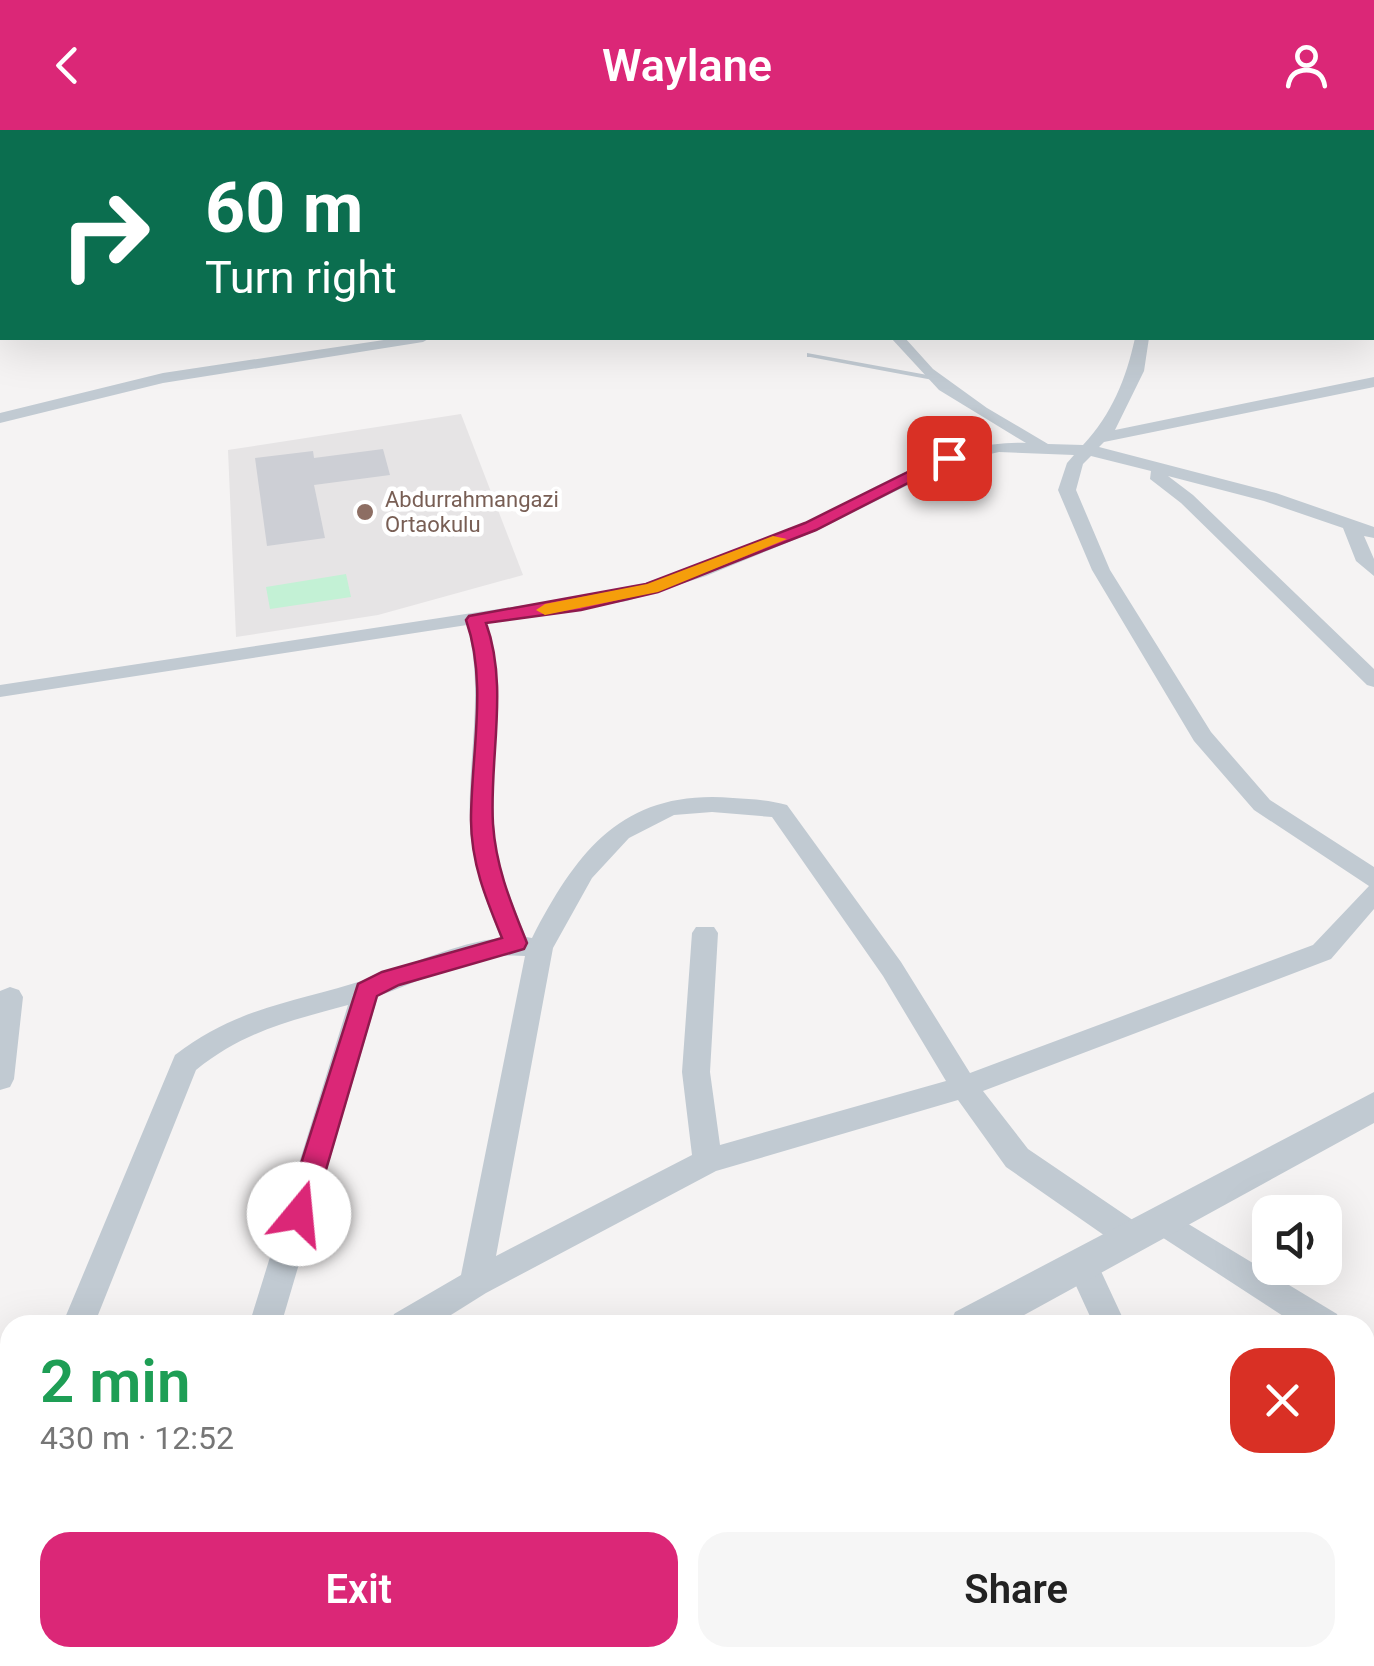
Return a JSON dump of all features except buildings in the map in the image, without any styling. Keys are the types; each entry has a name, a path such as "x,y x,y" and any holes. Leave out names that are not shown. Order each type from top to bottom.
{"street":[{"path":"0,418 163,378 410,340"},
{"path":"900,340 934,378 977,410 1044,446"},
{"path":"1142,340 1136,371 1110,426 1074,463 1066,490 1101,570 1202,736 1262,805 1374,879"},
{"path":"0,691 581,604 652,588 810,526 949,458 999,447 1094,444 1374,382"},
{"path":"1094,444 1145,466 1270,497 1374,534"},
{"path":"1145,466 1188,499 1374,681"},
{"path":"1351,525 1365,562 1374,570"},
{"path":"476,620 486,683 482,823 488,876 528,946"},
{"path":"475,1283 528,946 616,831 652,816 699,804 779,810 892,969 964,1087 1017,1158 1307,1315"},
{"path":"428,1315 475,1283 708,1161 964,1087 1322,952 1374,893"},
{"path":"705,933 706,971 696,1062 699,1120 708,1161"},
{"path":"82,1315 185,1063 219,1036 285,1010 528,946"},
{"path":"268,1315 366,990"},
{"path":"0,1079 10,997"},
{"path":"988,1315 1374,1106"},
{"path":"1082,1264 1105,1315"}],"lane":[{"path":"810,355 934,378"}],"shaded area":[{"name":"Abdurrahmangazi Ortaokulu","path":"461,414 523,575 378,615 236,637 228,450"}],"green space":[{"path":"346,574 351,597 270,609 266,587"}],"slow traffic":[{"path":"545,610 652,588 778,539"}],"place":[{"name":"Abdurrahmangazi Ortaokulu","path":"365,512"}],"route":[{"path":"299,1214 366,990 391,979 516,943 488,876 482,823 486,683 476,620 627,595 699,572 810,526 949,458"}]}
